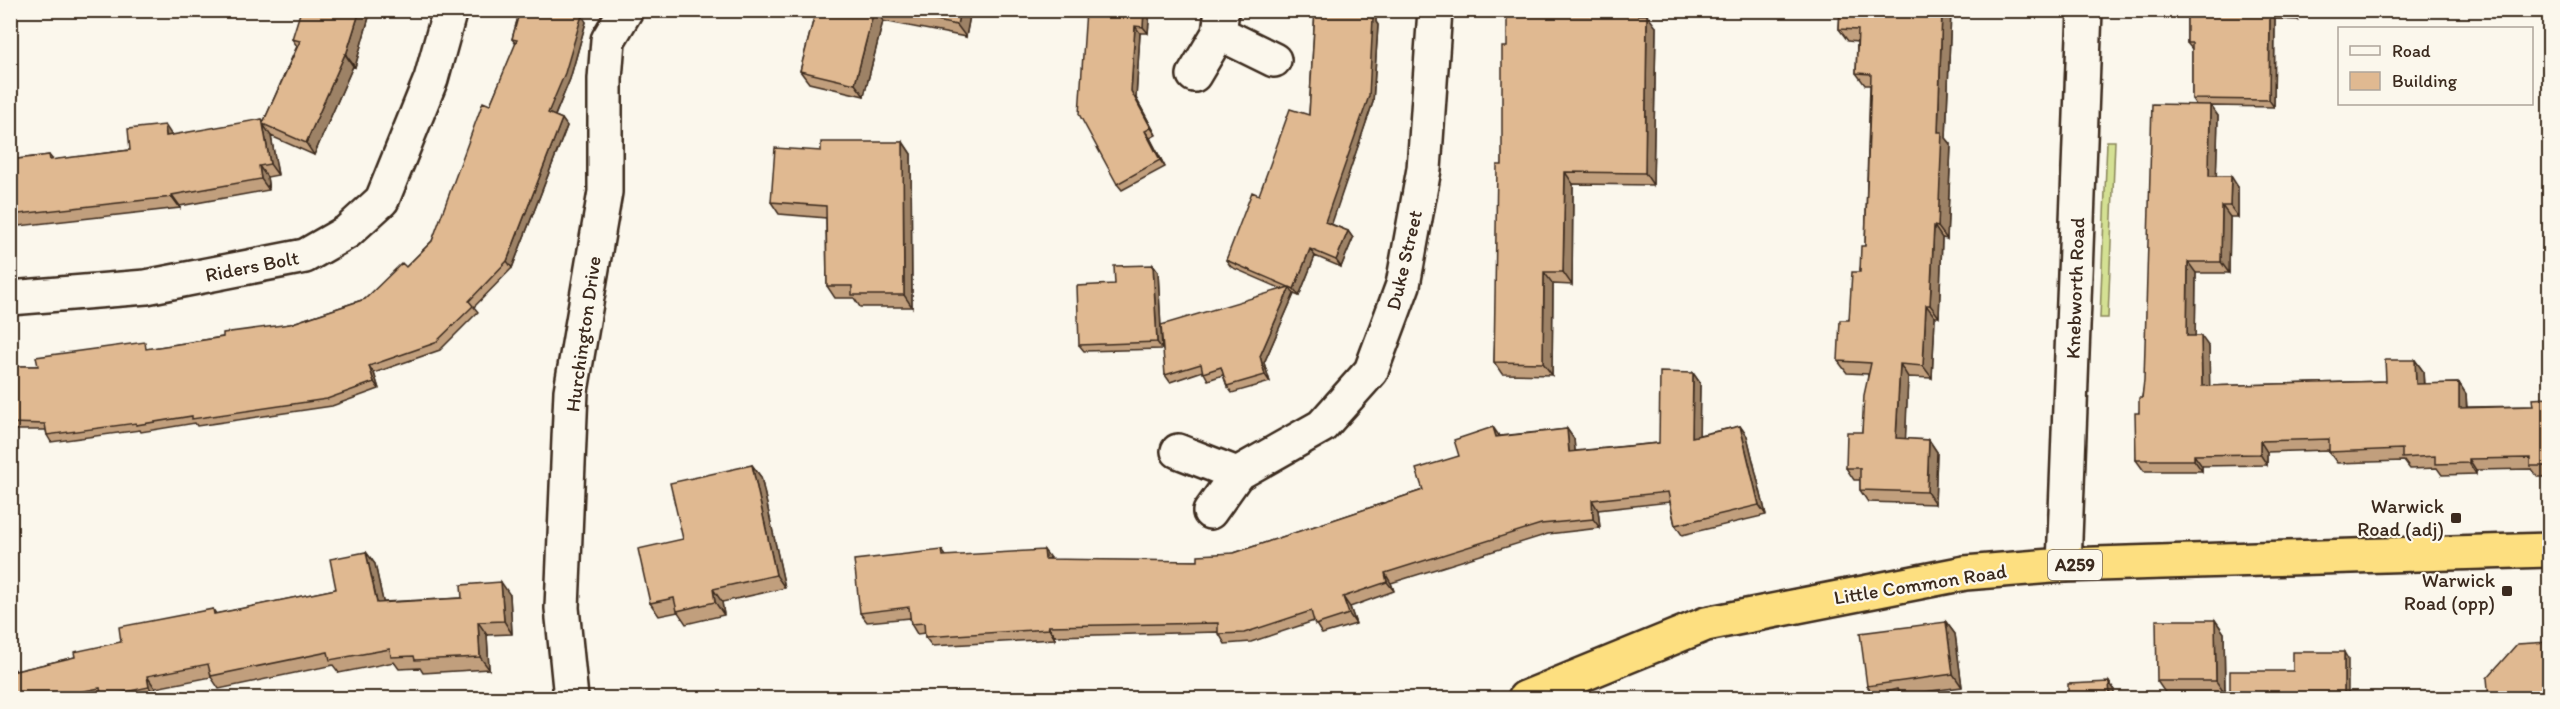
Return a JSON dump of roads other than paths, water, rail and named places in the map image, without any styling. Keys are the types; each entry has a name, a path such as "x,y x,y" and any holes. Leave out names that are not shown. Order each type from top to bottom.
{"highway":[{"name":"Little Common Road","path":"1524,699 1706,624 1965,573 2064,565 2550,550"}],"street":[{"name":"Riders Bolt","path":"10,298 146,286 305,256 347,232 382,200 431,78 450,10"},
{"name":"Hurchington Drive","path":"571,699 562,608 571,391 605,192 605,78 608,40 626,10"},
{"name":"Duke Street","path":"1210,512 1237,474 1322,426 1371,371 1403,285 1424,169 1435,10"},
{"name":"Knebworth Road","path":"2064,565 2085,10"},
{"path":"1194,75 1220,22 1274,60"},
{"path":"1178,452 1237,474"}],"place":[{"name":"Warwick Road (adj)","path":"2456,518"},
{"name":"Warwick Road (opp)","path":"2507,591"}]}
